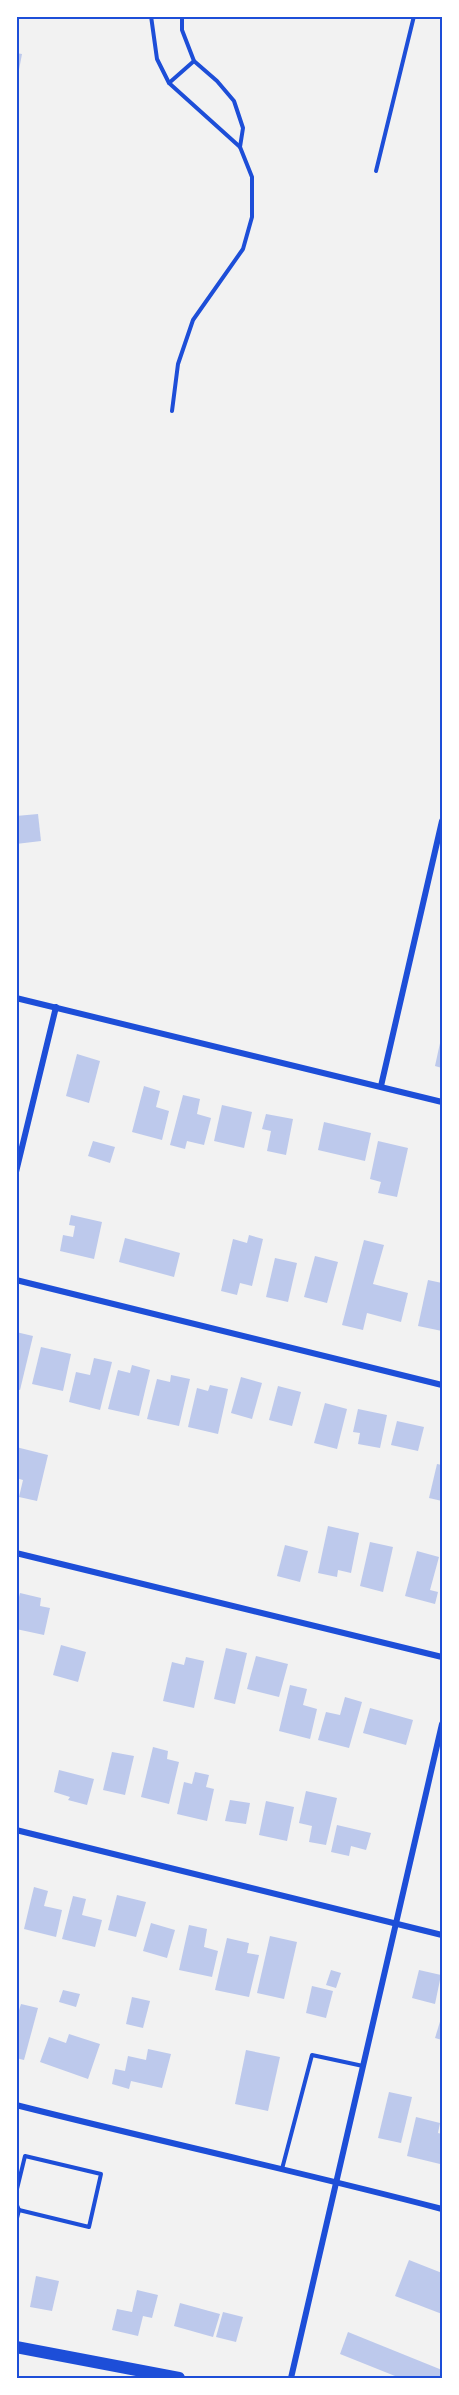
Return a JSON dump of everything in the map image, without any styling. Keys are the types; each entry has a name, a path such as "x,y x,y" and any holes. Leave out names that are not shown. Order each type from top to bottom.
{"main road":[{"path":"16,2347 179,2379"}],"street":[{"path":"381,1086 442,821"},
{"path":"16,998 442,1102"},
{"path":"16,1172 56,1007"},
{"path":"16,1280 442,1385"},
{"path":"16,1553 442,1658"},
{"path":"291,2379 442,1724"},
{"path":"16,1830 442,1935"},
{"path":"16,2105 336,2181 442,2209"}],"lane":[{"path":"151,16 157,59 169,83 240,147 252,177 252,218 243,249 193,320 178,364 172,411"},
{"path":"182,16 182,30 194,61 217,81 234,101 243,128 240,147"},
{"path":"376,171 414,16"},
{"path":"169,83 194,61"},
{"path":"282,2169 312,2055 363,2066"},
{"path":"16,2193 25,2156 101,2174 89,2227 20,2210 16,2203"},
{"path":"16,2222 20,2210"}],"building":[{"path":"16,53 22,54 18,75 16,75"},
{"path":"38,814 41,841 16,844 16,816"},
{"path":"440,1043 442,1044 442,1068 435,1066"},
{"path":"77,1054 100,1061 89,1103 66,1096"},
{"path":"144,1086 160,1091 156,1107 169,1111 162,1140 132,1132"},
{"path":"183,1095 200,1099 197,1114 211,1118 204,1145 187,1141 185,1149 170,1145"},
{"path":"222,1105 252,1112 244,1148 214,1141"},
{"path":"266,1114 293,1119 286,1155 267,1151 271,1131 262,1129"},
{"path":"324,1122 371,1133 365,1161 318,1150"},
{"path":"93,1141 115,1147 110,1163 88,1156"},
{"path":"378,1141 408,1148 397,1197 378,1193 381,1182 370,1179"},
{"path":"71,1215 102,1222 94,1259 60,1251 63,1235 73,1237 75,1226 69,1225"},
{"path":"249,1235 263,1239 252,1286 240,1283 237,1295 221,1291 233,1239 247,1243"},
{"path":"125,1238 180,1253 174,1277 119,1262"},
{"path":"364,1240 384,1245 373,1284 408,1293 401,1322 367,1313 363,1330 342,1325"},
{"path":"315,1256 338,1262 327,1303 304,1297"},
{"path":"275,1258 297,1263 288,1302 266,1297"},
{"path":"428,1280 442,1283 442,1331 418,1326"},
{"path":"16,1332 33,1336 20,1390 16,1389"},
{"path":"41,1347 71,1354 63,1391 32,1384"},
{"path":"94,1358 112,1362 100,1410 69,1402 76,1372 90,1375"},
{"path":"132,1365 150,1370 139,1416 108,1409 118,1370 130,1373"},
{"path":"171,1375 190,1379 179,1426 147,1419 157,1379 170,1382"},
{"path":"241,1377 262,1383 252,1419 231,1413"},
{"path":"210,1385 228,1389 218,1434 188,1427 197,1388 208,1391"},
{"path":"278,1386 301,1392 292,1426 269,1420"},
{"path":"325,1403 347,1409 337,1449 314,1443"},
{"path":"358,1409 387,1415 380,1448 358,1444 360,1433 353,1432"},
{"path":"397,1421 424,1427 418,1451 391,1445"},
{"path":"16,1447 48,1455 37,1501 19,1497 23,1480 16,1478"},
{"path":"437,1464 442,1465 442,1501 429,1498"},
{"path":"328,1526 359,1533 351,1573 338,1570 337,1577 318,1573"},
{"path":"370,1542 393,1547 383,1592 360,1586"},
{"path":"285,1545 308,1551 300,1582 277,1576"},
{"path":"417,1551 439,1557 430,1590 438,1592 435,1604 405,1596"},
{"path":"20,1593 41,1598 40,1606 50,1608 44,1635 16,1629 16,1609"},
{"path":"61,1645 86,1652 78,1682 53,1675"},
{"path":"226,1648 247,1653 235,1704 214,1699"},
{"path":"256,1656 288,1664 279,1697 247,1689"},
{"path":"186,1657 204,1661 194,1708 163,1701 172,1662 184,1665"},
{"path":"290,1685 307,1689 303,1705 317,1709 310,1739 279,1731"},
{"path":"345,1697 362,1702 349,1748 318,1740 326,1712 340,1715"},
{"path":"370,1708 413,1720 406,1745 363,1733"},
{"path":"153,1747 168,1751 167,1759 179,1762 169,1804 141,1797"},
{"path":"112,1752 134,1756 125,1795 103,1790"},
{"path":"59,1770 94,1779 87,1805 68,1800 70,1797 54,1792"},
{"path":"195,1772 209,1775 206,1787 214,1789 207,1821 177,1814 184,1782 192,1784"},
{"path":"306,1791 337,1798 326,1845 309,1842 312,1826 299,1823"},
{"path":"230,1800 250,1803 246,1824 225,1821"},
{"path":"266,1801 294,1807 287,1841 259,1835"},
{"path":"337,1825 371,1833 366,1850 351,1846 349,1856 331,1852"},
{"path":"34,1887 48,1891 44,1906 62,1910 56,1937 24,1929"},
{"path":"117,1895 146,1902 136,1937 108,1930"},
{"path":"73,1896 86,1899 82,1915 102,1920 95,1947 62,1939"},
{"path":"151,1923 175,1930 167,1958 143,1951"},
{"path":"189,1925 207,1929 204,1947 218,1951 212,1977 179,1970"},
{"path":"270,1936 297,1942 284,1999 257,1993"},
{"path":"227,1938 249,1943 247,1953 259,1955 249,1997 215,1990"},
{"path":"331,1970 341,1973 336,1988 326,1985"},
{"path":"419,1970 441,1975 435,2004 412,1998"},
{"path":"312,1986 333,1991 326,2018 306,2013"},
{"path":"63,1990 80,1994 76,2007 59,2002"},
{"path":"132,1997 150,2001 143,2028 126,2024"},
{"path":"21,2004 38,2008 24,2060 16,2058 16,2020"},
{"path":"442,2015 442,2040 435,2038"},
{"path":"69,2034 100,2044 88,2079 40,2062 49,2037 66,2043"},
{"path":"148,2049 171,2054 162,2088 131,2081 129,2089 112,2084 115,2069 125,2071 128,2056 146,2060"},
{"path":"246,2050 280,2057 268,2111 235,2104"},
{"path":"389,2092 412,2097 401,2143 378,2138"},
{"path":"416,2117 440,2123 438,2133 442,2134 442,2152 440,2164 407,2156"},
{"path":"409,2260 442,2273 442,2314 395,2296"},
{"path":"36,2276 59,2281 52,2311 30,2307"},
{"path":"137,2290 158,2295 152,2318 143,2316 138,2336 112,2330 117,2309 132,2312"},
{"path":"180,2303 220,2314 213,2337 174,2326"},
{"path":"223,2312 243,2317 236,2342 216,2337"},
{"path":"348,2332 442,2370 442,2378 400,2378 340,2354"}]}
